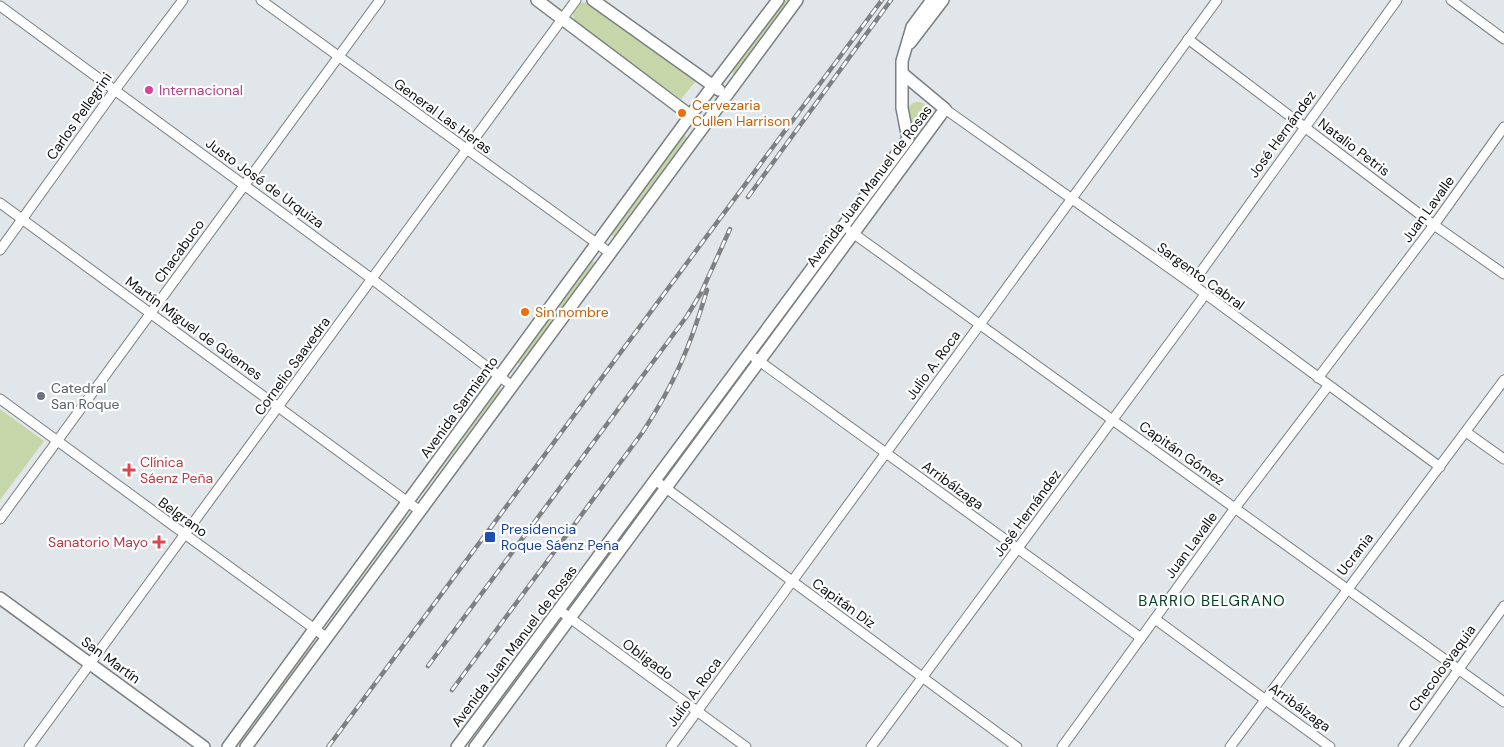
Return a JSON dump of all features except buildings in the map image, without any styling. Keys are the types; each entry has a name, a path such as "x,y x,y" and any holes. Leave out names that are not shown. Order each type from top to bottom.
{"main road":[{"path":"537,0 704,126"},
{"path":"593,0 727,95"},
{"name":"Avenida Sarmiento","path":"228,747 690,116 778,0"},
{"path":"246,747 797,0"},
{"path":"903,74 904,51 912,27 932,0"},
{"path":"904,51 943,0"},
{"name":"Avenida Juan Manuel de Rosas","path":"475,747 665,488 754,357 848,230 945,109 903,74"},
{"name":"Avenida Juan Manuel de Rosas","path":"848,230 908,139 902,108 903,74"},
{"path":"902,108 909,97 923,91"},
{"path":"908,134 916,137 925,136"},
{"name":"Avenida Juan Manuel de Rosas","path":"460,743 655,480 754,357"},
{"name":"San Martín","path":"0,598 204,747"}],"street":[{"name":"Carlos Pellegrini","path":"0,250 115,90 183,0"},
{"name":"General Las Heras","path":"261,0 610,253"},
{"name":"Chacabuco","path":"0,519 380,0"},
{"name":"Cornelio Saavedra","path":"29,747 576,0"},
{"name":"Julio A. Roca","path":"671,747 1217,0"},
{"name":"José Hernández","path":"1192,284 1304,126 1397,0"},
{"path":"1451,0 1504,40"},
{"name":"Justo José de Urquiza","path":"0,6 372,279 512,386"},
{"name":"Natalio Petris","path":"1188,39 1434,225 1504,274"},
{"name":"Sargento Cabral","path":"945,109 1192,284 1204,296 1440,467"},
{"name":"Juan Lavalle","path":"1318,378 1434,225 1504,126"},
{"name":"Martín Miguel de Güemes","path":"0,203 420,511"},
{"name":"Capitán Gómez","path":"848,230 1347,587 1504,702"},
{"name":"José Hernández","path":"871,747 1204,296"},
{"name":"Arribálzaga","path":"754,357 1141,638"},
{"name":"Ucrania","path":"1230,747 1347,587 1440,467 1504,380"},
{"name":"Juan Lavalle","path":"1062,747 1235,508 1328,386"},
{"name":"Belgrano","path":"0,399 327,638"},
{"path":"1466,432 1504,458"},
{"name":"Capitán Diz","path":"655,480 1017,747"},
{"name":"Checolosvaquia","path":"1403,747 1504,606"},
{"name":"Obligado","path":"559,610 746,747"},
{"name":"Arribálzaga","path":"1155,619 1330,747"},
{"path":"460,743 475,747"}],"green space":[{"path":"783,0 793,0 735,75 732,72 733,69"},
{"path":"589,2 696,81 681,99 574,22 573,13 580,3"},
{"path":"918,102 926,105 929,113 926,121 918,124 910,121 907,113 910,105"},
{"path":"684,135 690,140 617,237 611,235 612,230"},
{"path":"842,238 844,240 765,347 763,345"},
{"path":"592,261 596,263 596,266 523,364 517,363 517,360"},
{"path":"747,367 750,369 671,475 668,473"},
{"path":"497,387 501,390 423,493 420,490"},
{"path":"0,409 44,441 0,500"},
{"path":"650,495 653,498 576,603 573,600"},
{"path":"403,514 406,517 332,617 329,615"},
{"path":"557,623 560,625 482,729 480,727"},
{"path":"308,644 311,647 237,747 232,747"}],"railway":[{"path":"328,747 882,0"},
{"path":"748,197 891,0"},
{"path":"428,666 687,316 701,293 730,229"},
{"path":"452,690 654,415 673,381 688,347 707,290"}],"place":[{"name":"Internacional","path":"149,90"},
{"name":"Cervezaria Cullen Harrison","path":"682,113"},
{"name":"Sin nombre","path":"525,312"},
{"name":"Catedral San Roque","path":"41,396"},
{"name":"Clínica Sáenz Peña","path":"129,470"},
{"name":"Presidencia Roque Sáenz Peña","path":"490,537"},
{"name":"Sanatorio Mayo","path":"159,542"}],"district":[{"name":"BARRIO BELGRANO","path":"1212,601"}]}
